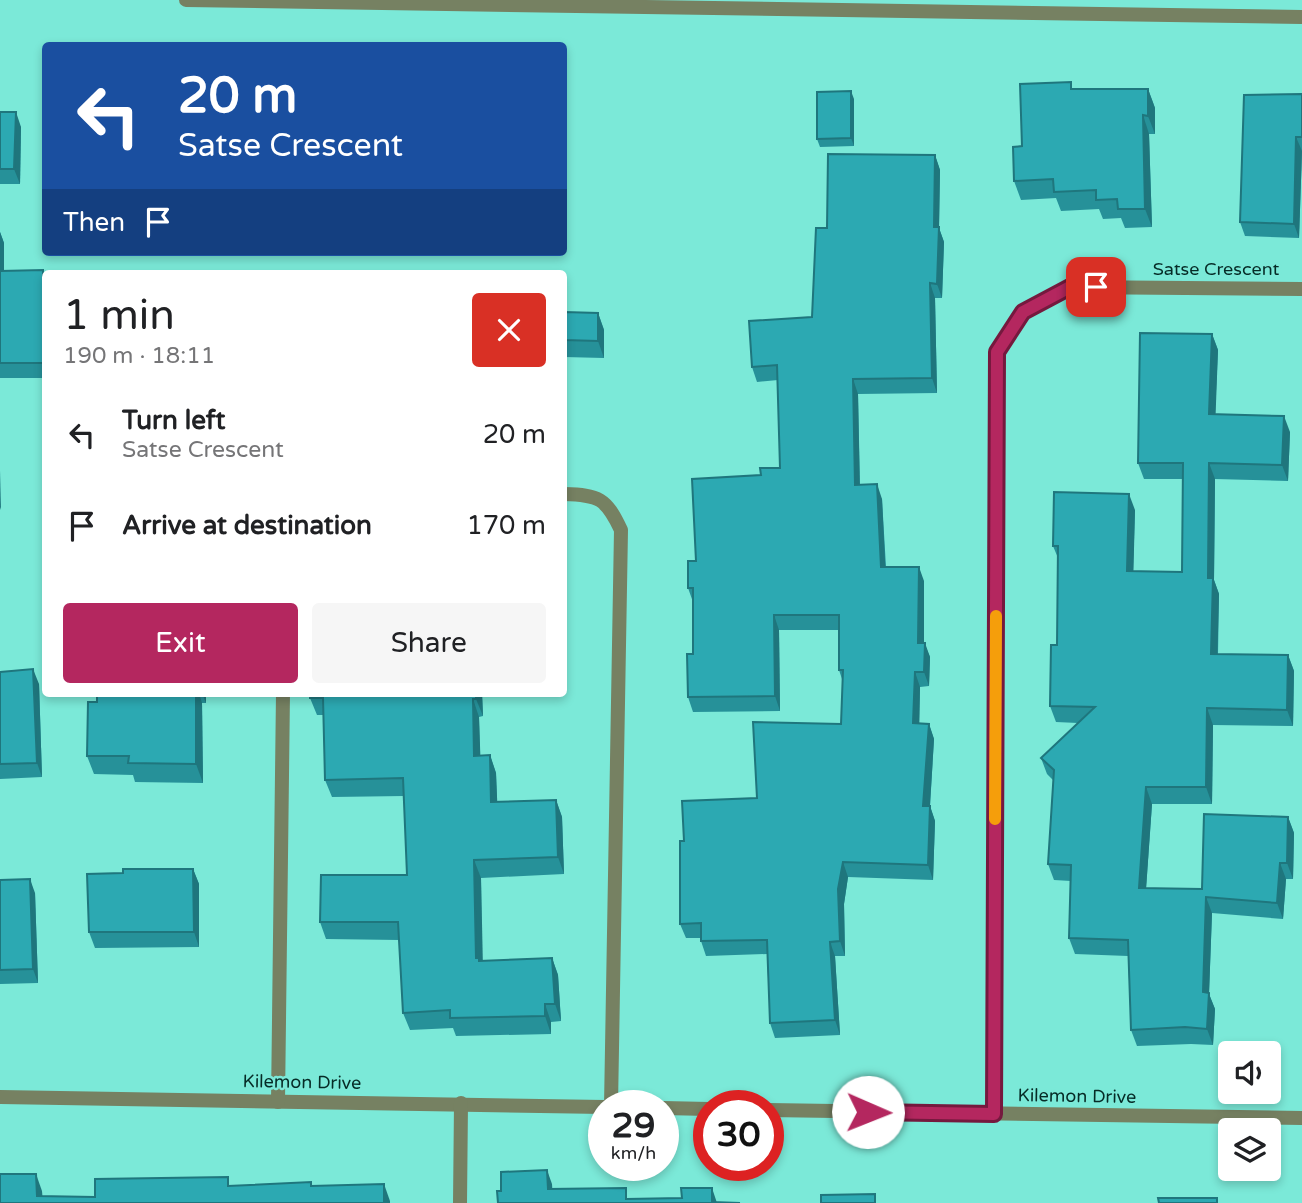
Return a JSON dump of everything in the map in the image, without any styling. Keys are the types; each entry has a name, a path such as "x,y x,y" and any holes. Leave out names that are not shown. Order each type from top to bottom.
{"street":[{"path":"186,0 1302,17"},
{"name":"Satse Crescent","path":"994,1114 997,352 1023,312 1070,287 1302,289"},
{"path":"567,494 588,495 611,508 621,530 611,1090"},
{"path":"278,1102 283,697"},
{"name":"Kilemon Drive","path":"0,1097 588,1107"},
{"path":"460,1203 461,1103"},
{"name":"Kilemon Drive","path":"784,1110 1302,1118"}],"building":[{"path":"1071,82 1071,89 1148,89 1148,116 1143,115 1145,209 1118,209 1117,199 1096,200 1096,190 1054,192 1053,179 1014,181 1013,147 1022,146 1020,84"},
{"path":"851,91 851,138 817,139 817,92"},
{"path":"1302,94 1302,137 1296,137 1294,224 1240,222 1244,95"},
{"path":"0,112 16,112 14,169 0,169"},
{"path":"828,154 935,155 934,227 939,227 937,284 930,283 932,378 853,379 855,485 877,484 881,567 919,567 918,643 925,643 924,672 915,672 913,723 929,724 923,806 930,806 928,865 843,862 838,889 840,941 830,942 835,1020 770,1023 767,940 701,941 701,923 680,924 680,841 684,841 682,801 757,798 753,722 841,724 843,670 839,670 839,615 774,615 775,696 688,697 687,654 693,654 693,588 688,588 688,561 696,561 692,479 761,475 760,468 780,468 777,365 752,367 749,321 812,317 816,228 827,228"},
{"path":"42,270 42,363 0,363 0,271"},
{"path":"567,312 598,313 598,341 567,340"},
{"path":"1140,333 1212,334 1209,414 1284,416 1282,465 1209,463 1208,578 1213,578 1211,654 1288,655 1287,710 1207,708 1206,787 1146,787 1139,888 1202,889 1204,814 1288,817 1287,863 1280,863 1277,903 1206,897 1203,992 1209,993 1207,1029 1185,1027 1131,1030 1128,940 1069,938 1071,865 1048,864 1054,770 1041,758 1095,707 1050,706 1051,645 1057,645 1058,546 1053,546 1054,492 1129,494 1127,571 1182,572 1183,463 1138,463"},
{"path":"33,669 37,763 0,764 0,672"},
{"path":"97,697 196,697 196,764 128,763 129,756 87,756 88,702 97,702"},
{"path":"476,697 473,699 474,756 490,755 491,802 556,800 558,857 474,860 476,958 479,958 479,961 552,958 555,1004 545,1004 545,1016 450,1018 450,1010 403,1013 398,922 320,922 321,875 407,875 403,778 325,780 323,698 310,698"},
{"path":"123,869 193,869 194,932 89,932 87,874 123,873"},
{"path":"30,879 33,969 0,970 0,880"},
{"path":"547,1170 548,1189 626,1188 626,1199 682,1198 681,1188 712,1188 712,1202 740,1203 498,1203 497,1191 501,1191 501,1172"},
{"path":"0,1174 36,1174 37,1196 95,1197 95,1179 228,1177 228,1186 311,1182 311,1186 384,1184 384,1203 0,1203"},
{"path":"875,1194 875,1203 821,1203 821,1195"},
{"path":"1158,1198 1217,1198 1217,1203 1159,1203"}],"slow traffic":[{"path":"995,819 996,616"}],"route":[{"path":"868,1112 994,1114 997,352 1023,312 1070,287 1096,287"}]}
